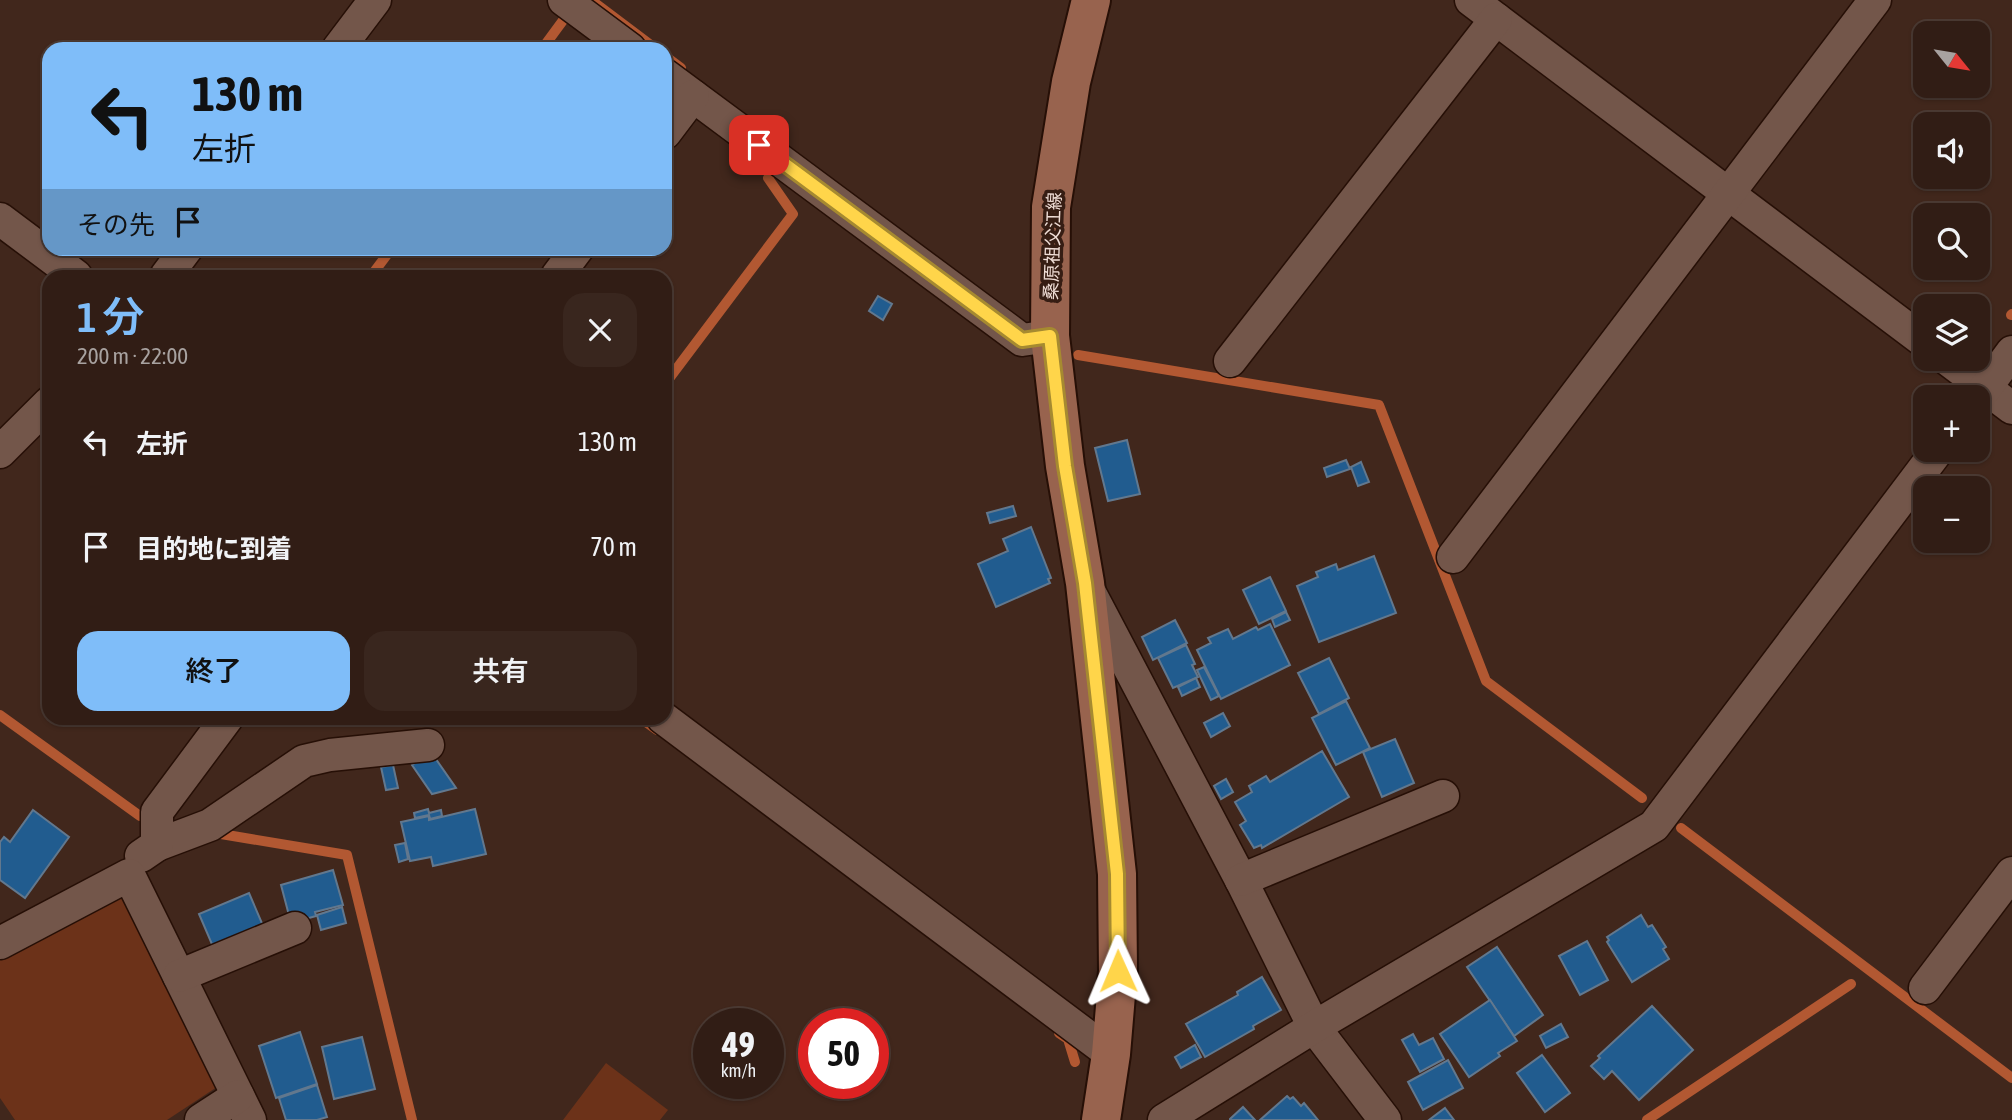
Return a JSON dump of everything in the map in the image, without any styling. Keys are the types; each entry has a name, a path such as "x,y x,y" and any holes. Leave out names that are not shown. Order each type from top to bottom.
{"main road":[{"name":"桑原祖父江線","path":"1091,0 1071,82 1051,207 1050,336 1065,466 1085,583 1117,874 1118,971 1111,1054 1101,1120"}],"street":[{"path":"343,42 375,0"},
{"path":"564,0 621,42"},
{"path":"1453,557 1875,0"},
{"path":"1230,361 1483,9 1913,333"},
{"path":"672,80 1022,340 1050,336"},
{"path":"672,124 693,96"},
{"path":"0,219 42,250"},
{"path":"49,256 68,270"},
{"path":"1987,385 2012,352"},
{"path":"1959,371 1973,385"},
{"path":"1990,397 2012,408"},
{"path":"0,452 42,411"},
{"path":"1164,1120 1314,1027 1654,825 1929,462"},
{"path":"1085,583 1241,880 1314,1027 1385,1120"},
{"path":"156,845 157,812 222,725"},
{"path":"672,725 1111,1054"},
{"path":"0,943 129,875 140,856 156,845 210,825 304,761 330,755 428,745"},
{"path":"1241,880 1443,796"},
{"path":"1925,988 2012,873"},
{"path":"129,875 244,1108 201,1120"},
{"path":"179,976 295,928"}],"shaded area":[{"path":"117,894 132,899 220,1085 167,1120 15,1120 0,1098 0,951"},
{"path":"606,1063 668,1110 660,1120 563,1120"}],"building":[{"path":"878,296 892,304 883,320 869,311"},
{"path":"1127,440 1140,494 1108,501 1095,448"},
{"path":"1346,460 1350,469 1327,477 1324,468"},
{"path":"1361,462 1369,482 1358,486 1351,467"},
{"path":"1013,506 1016,516 990,523 987,513"},
{"path":"1031,527 1051,578 1048,579 1050,583 996,607 978,564 1008,551 1003,539"},
{"path":"1374,556 1396,613 1319,642 1297,586 1318,577 1316,572 1336,564 1338,570"},
{"path":"1270,577 1286,611 1259,624 1243,590"},
{"path":"1286,612 1290,620 1275,627 1272,619"},
{"path":"1175,620 1187,643 1153,660 1142,637"},
{"path":"1270,624 1290,665 1221,699 1197,650 1211,643 1208,638 1228,629 1233,639 1256,627 1258,630"},
{"path":"1186,645 1198,677 1173,688 1158,658"},
{"path":"1329,658 1349,698 1319,714 1298,673"},
{"path":"1204,667 1219,696 1211,700 1197,670"},
{"path":"1196,678 1200,687 1182,696 1178,687"},
{"path":"1346,701 1370,748 1336,765 1312,718"},
{"path":"1223,713 1230,726 1211,737 1204,723"},
{"path":"1395,739 1414,783 1382,797 1363,752"},
{"path":"1322,751 1349,797 1262,848 1261,845 1254,848 1240,825 1246,821 1235,802 1252,792 1249,786 1266,776 1270,782"},
{"path":"431,752 456,788 432,794 412,765"},
{"path":"393,765 398,788 386,790 381,767"},
{"path":"1226,779 1233,792 1221,799 1214,786"},
{"path":"428,809 429,813 441,810 442,816 430,819 429,815 415,818 414,813"},
{"path":"475,809 486,854 433,866 431,857 410,861 401,822 429,816 429,820"},
{"path":"33,810 69,837 25,898 0,880 0,842 4,837 10,842"},
{"path":"405,843 408,859 399,862 395,845"},
{"path":"333,870 343,905 315,912 316,916 291,923 281,885"},
{"path":"249,893 264,928 214,949 199,914"},
{"path":"342,907 346,923 321,930 317,915"},
{"path":"1641,915 1648,927 1652,925 1666,947 1663,949 1669,959 1632,982 1607,942 1607,937"},
{"path":"1587,941 1608,980 1580,995 1559,956"},
{"path":"1497,947 1543,1015 1514,1036 1467,967"},
{"path":"1262,977 1281,1010 1205,1057 1186,1024 1238,995 1237,992"},
{"path":"1490,1000 1517,1041 1469,1077 1440,1034"},
{"path":"1652,1006 1693,1050 1639,1100 1612,1071 1604,1079 1591,1066 1600,1058 1598,1056"},
{"path":"1561,1024 1568,1037 1546,1048 1540,1036"},
{"path":"300,1032 317,1084 276,1098 259,1046"},
{"path":"1413,1034 1419,1045 1433,1038 1444,1059 1420,1072 1402,1040"},
{"path":"362,1037 375,1089 334,1099 322,1047"},
{"path":"1195,1045 1201,1057 1181,1068 1175,1057"},
{"path":"1542,1055 1570,1093 1545,1112 1517,1073"},
{"path":"1448,1060 1463,1088 1423,1110 1408,1082"},
{"path":"317,1085 327,1117 317,1120 286,1120 279,1098"},
{"path":"1287,1096 1290,1099 1293,1097 1301,1106 1304,1103 1318,1120 1260,1120"},
{"path":"1243,1107 1255,1120 1230,1120 1230,1119"},
{"path":"1445,1108 1454,1120 1429,1120"}],"waterway":[{"path":"591,0 647,42"},
{"path":"547,42 567,15"},
{"path":"672,61 681,68"},
{"path":"672,375 793,214 768,178 774,168"},
{"path":"376,270 386,256"},
{"path":"1078,355 1379,405 1486,681 1642,798"},
{"path":"0,715 140,816"},
{"path":"650,725 657,730"},
{"path":"1681,828 2012,1078"},
{"path":"221,834 347,855 412,1120"},
{"path":"1647,1120 1851,984"},
{"path":"1059,1033 1068,1039 1075,1062"}],"route":[{"path":"759,145 1022,340 1050,336 1065,466 1085,583 1117,874 1118,971"}]}
